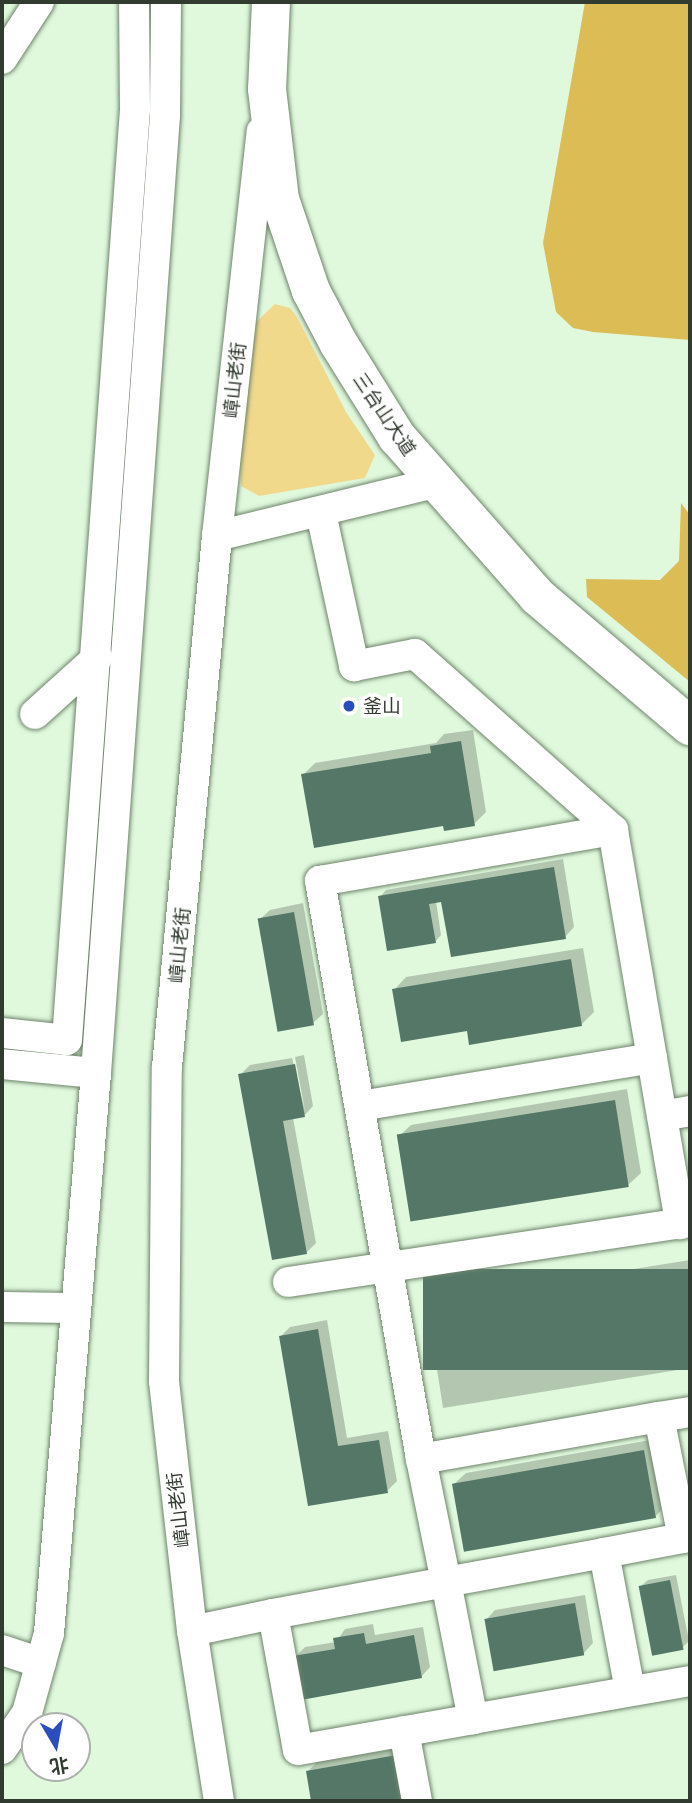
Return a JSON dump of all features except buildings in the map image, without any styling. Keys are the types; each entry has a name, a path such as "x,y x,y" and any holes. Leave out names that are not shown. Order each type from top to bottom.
{"main road":[{"name":"三台山大道","path":"271,2 267,89 280,200 311,291 378,409 435,483 537,596 690,726"}],"street":[{"path":"2,59 39,2"},
{"path":"2,1033 67,1040 135,109 134,2"},
{"path":"2,1749 27,1713 49,1633 67,1445 73,1308 96,1073 165,116 166,2"},
{"name":"嶂山老街","path":"219,1801 192,1631 164,1381 167,1067 217,536 267,89"},
{"path":"217,536 321,513 435,483"},
{"path":"288,1282 685,1223 676,1114 652,1058 613,830 415,654 354,666 321,513"},
{"path":"35,714 97,658"},
{"path":"472,1719 421,1459 320,881 613,830"},
{"path":"360,1106 652,1058"},
{"path":"2,1064 96,1073"},
{"path":"2,1307 73,1308"},
{"path":"421,1459 690,1412"},
{"path":"192,1631 683,1538 659,1418"},
{"path":"604,1553 630,1691"},
{"path":"273,1614 299,1749 690,1681"},
{"path":"2,1650 41,1663"},
{"path":"404,1731 417,1801"}],"shaded area":[{"path":"585,2 690,2 690,340 573,328 556,312 543,243"},
{"path":"275,304 290,308 297,317 346,412 375,455 365,478 259,496 241,486 239,440 255,323"},
{"path":"681,503 690,515 690,682 587,597 586,579 660,580 679,561"}],"place":[{"name":"釜山","path":"349,706"}]}
